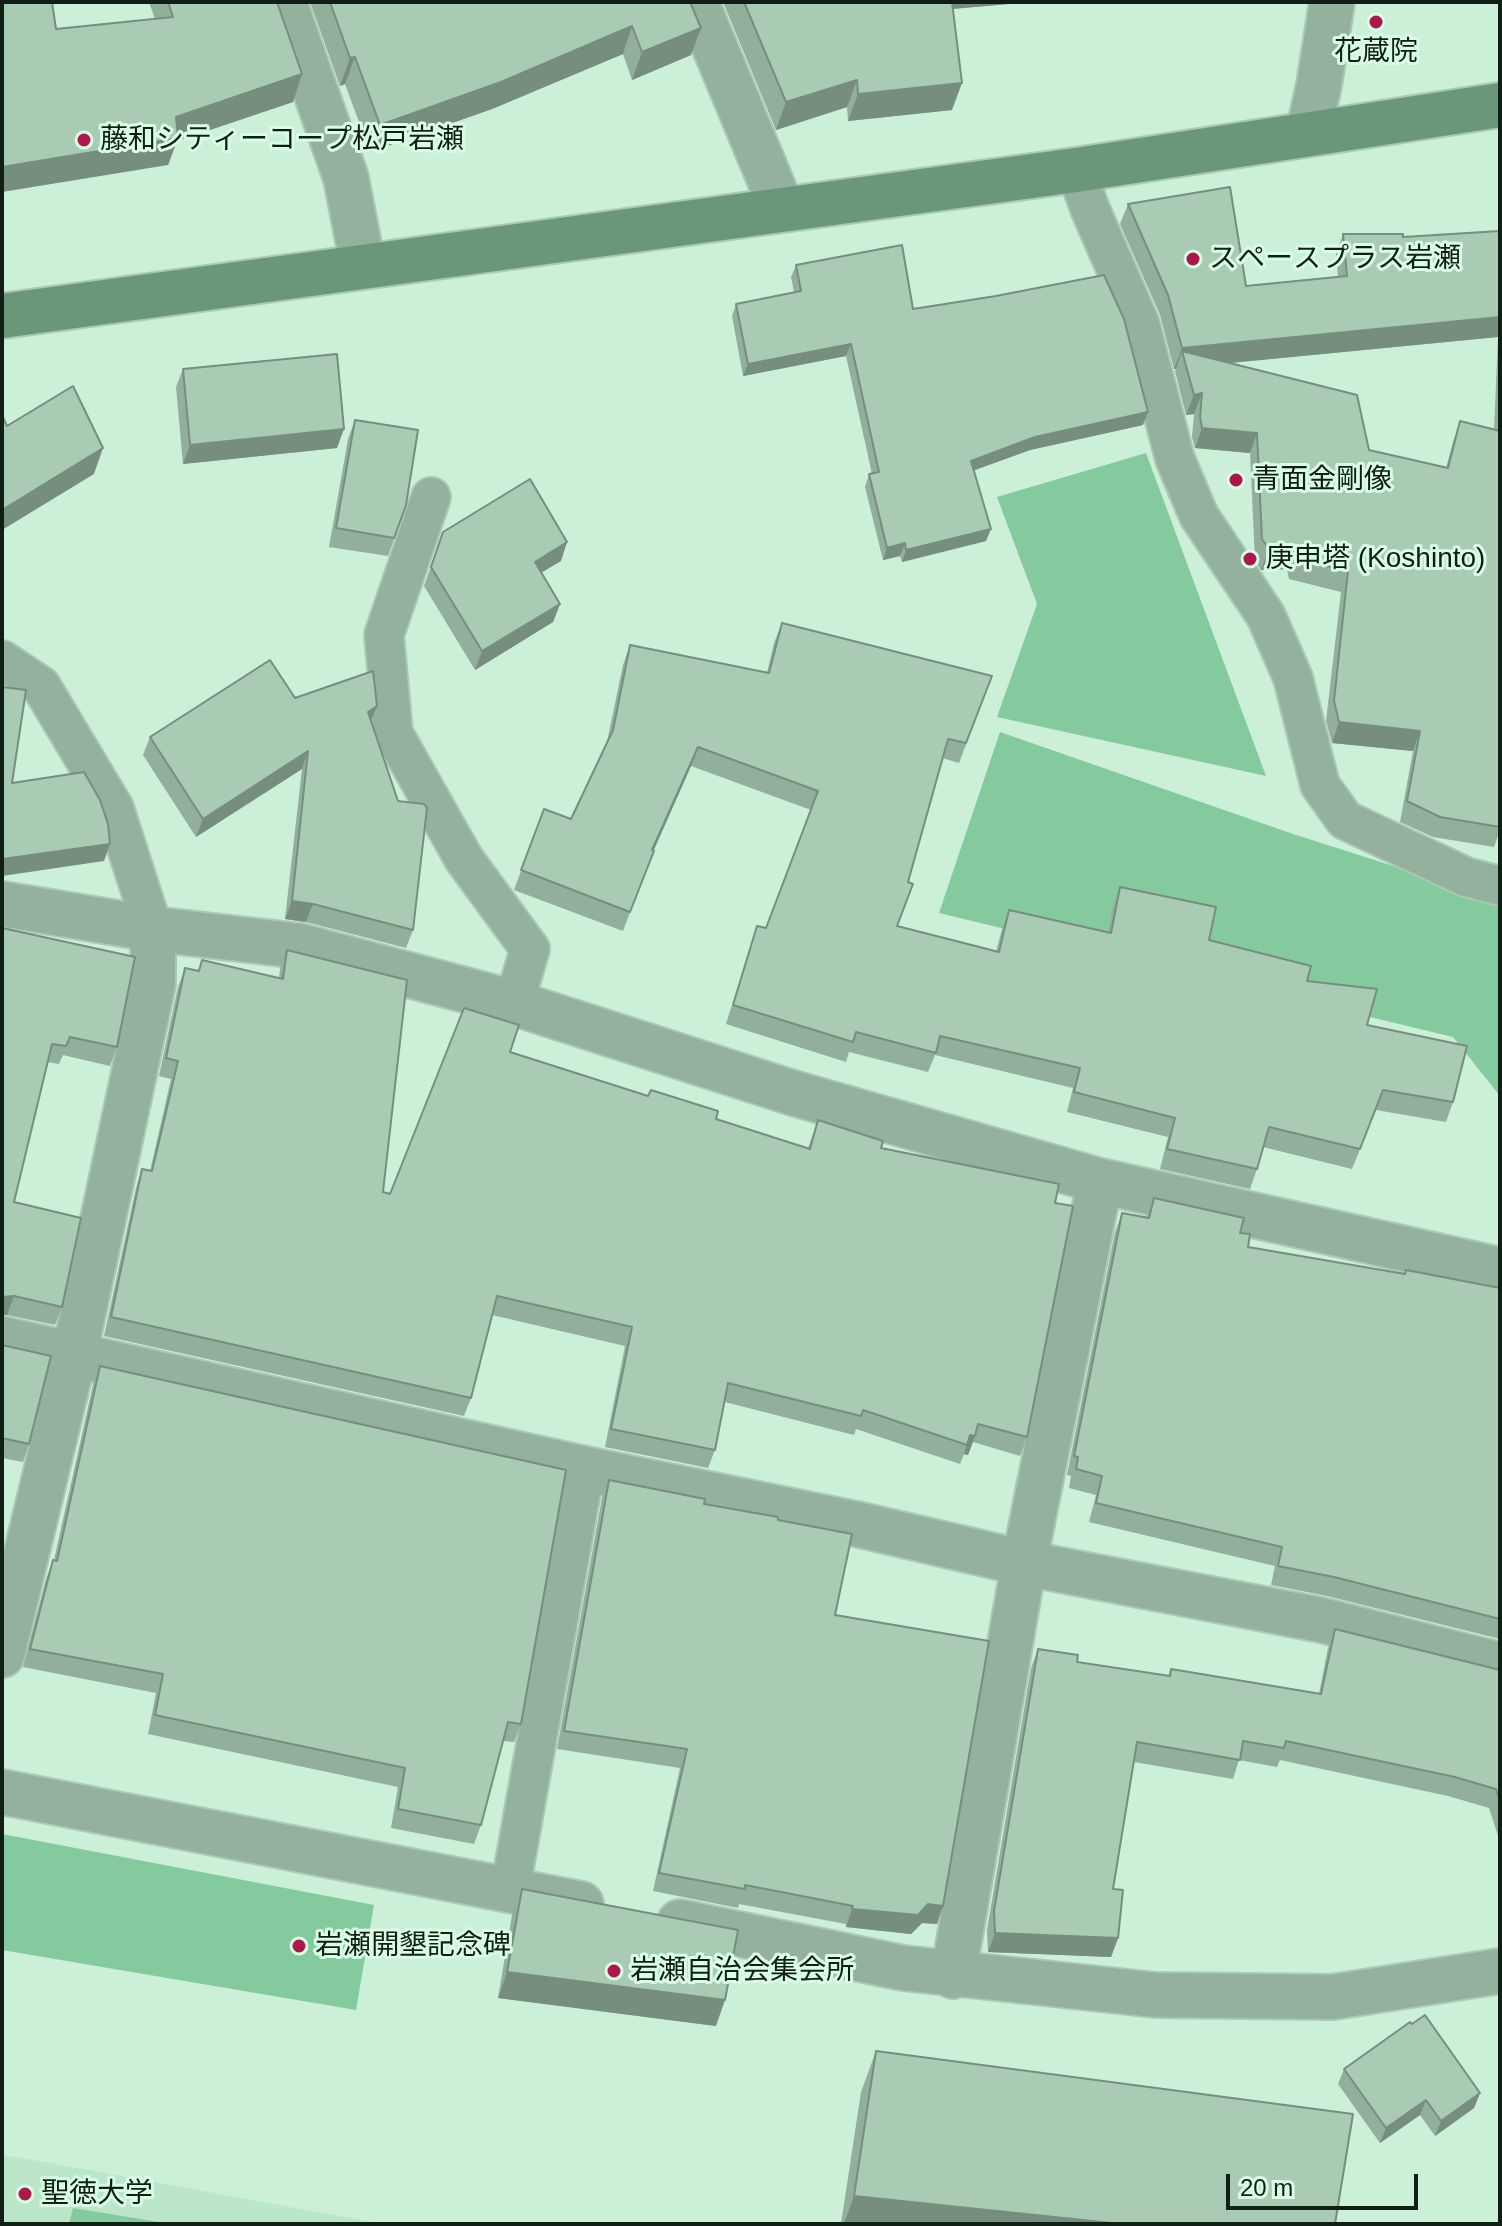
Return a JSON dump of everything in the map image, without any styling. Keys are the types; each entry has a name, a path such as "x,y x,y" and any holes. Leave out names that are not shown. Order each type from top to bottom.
{"street":[{"path":"284,2 346,178 363,266"},
{"path":"696,2 782,209"},
{"path":"1308,134 1332,2"},
{"path":"2,316 1076,170 1500,105"},
{"path":"2,904 153,929 300,946 514,1003 793,1093 1100,1181 1500,1270"},
{"path":"2,1655 74,1356 153,984 153,929"},
{"path":"953,1976 1024,1563 1100,1181"},
{"path":"2,1339 1024,1563 1321,1620 1500,1665"},
{"path":"2,1792 953,1976 1156,1995 1333,1997 1500,1971"}],"lane":[{"path":"1076,170 1140,324 1175,459 1199,516 1266,616 1293,678 1320,785 1345,820 1466,877 1500,886"},
{"path":"431,497 384,635 393,733 464,859 530,949 514,1003"},
{"path":"2,660 41,686 114,808 153,929"},
{"path":"510,1890 585,1469"}],"shaded area":[{"path":"1146,453 1266,776 997,717 1037,604 997,497"},
{"path":"1000,732 1293,834 1500,900 1500,1096 1453,1037 939,913"},
{"path":"2,1834 374,1905 356,2010 2,1950"},
{"path":"2,2155 56,2164 382,2224 2,2224"},
{"path":"73,2208 171,2224 69,2224"}],"building":[{"path":"2,2 52,2 56,29 173,17 168,2 277,2 302,74 176,117 178,138 2,167"},
{"path":"330,2 690,2 701,28 642,52 632,26 501,82 380,125 355,57 350,58"},
{"path":"744,2 952,2 962,83 858,94 857,80 786,102"},
{"path":"1230,187 1246,286 1347,276 1343,234 1403,234 1403,237 1500,231 1500,317 1182,348 1168,295 1128,204"},
{"path":"902,245 913,309 1104,275 1124,319 1148,412 1035,437 971,461 991,529 906,550 905,543 887,548 869,474 879,472 851,344 748,364 736,304 801,291 796,265"},
{"path":"1182,351 1357,395 1369,450 1448,468 1460,421 1500,431 1500,827 1440,817 1407,801 1420,731 1339,722 1334,701 1348,571 1297,559 1295,549 1269,549 1262,539 1257,433 1202,428 1202,393 1194,395"},
{"path":"337,354 344,429 190,445 183,369"},
{"path":"73,386 103,448 2,510 2,415 7,426"},
{"path":"355,420 418,430 406,505 394,538 336,528"},
{"path":"530,479 567,542 535,562 560,604 482,651 431,567 443,532"},
{"path":"782,623 992,676 966,743 948,739 908,882 913,884 897,926 999,952 1009,910 1111,933 1120,887 1216,907 1209,940 1311,966 1307,981 1377,989 1367,1025 1467,1046 1453,1102 1383,1090 1360,1149 1269,1127 1257,1169 1167,1149 1175,1118 1074,1092 1080,1068 940,1036 936,1053 856,1032 853,1042 733,1005 757,926 766,928 818,791 698,747 652,850 630,912 521,870 544,809 571,819 613,730 630,645 769,673"},
{"path":"270,660 295,698 373,671 377,706 368,712 398,801 424,804 427,808 413,930 292,901 308,751 203,819 150,737"},
{"path":"2,687 26,690 12,783 84,772 100,800 108,824 110,844 2,859"},
{"path":"2,928 135,957 117,1047 70,1037 66,1046 52,1044 14,1202 81,1218 62,1307 14,1296 2,1297"},
{"path":"287,950 407,980 383,1192 390,1194 464,1008 519,1025 510,1052 648,1096 651,1090 718,1111 716,1119 810,1149 818,1120 883,1141 881,1148 1059,1184 1055,1203 1073,1206 1027,1437 978,1424 975,1436 970,1435 967,1445 863,1410 861,1416 728,1383 715,1450 611,1429 632,1327 497,1296 471,1398 111,1317 142,1169 152,1171 178,1061 166,1058 185,968 199,971 202,960 283,979"},
{"path":"1154,1198 1244,1218 1240,1233 1250,1234 1248,1247 1405,1274 1406,1270 1500,1288 1500,1619 1278,1566 1282,1547 1096,1503 1102,1476 1076,1469 1078,1457 1074,1456 1122,1213 1149,1218"},
{"path":"2,1345 51,1356 29,1444 2,1438"},
{"path":"100,1366 566,1470 521,1724 508,1722 481,1825 398,1809 405,1768 155,1715 163,1674 30,1649 53,1560 57,1561"},
{"path":"609,1480 705,1499 704,1504 852,1534 835,1615 989,1641 943,1906 928,1904 918,1915 852,1909 853,1906 745,1885 745,1889 659,1873 687,1749 564,1731"},
{"path":"1335,1629 1500,1670 1500,1801 1496,1789 1455,1777 1286,1741 1284,1748 1243,1741 1240,1760 1137,1742 1113,1889 1123,1890 1118,1938 995,1933 994,1911 1038,1649 1078,1655 1077,1662 1170,1676 1171,1669 1321,1694"},
{"name":"岩瀬自治会集会所","path":"522,1889 738,1930 725,2000 507,1972"},
{"path":"1425,2015 1480,2093 1441,2121 1426,2100 1386,2128 1344,2069 1410,2022 1412,2024"},
{"path":"876,2051 1353,2114 1335,2224 1121,2224 854,2196"}],"place":[{"name":"花蔵院","path":"1376,22"},
{"name":"藤和シティーコープ松戸岩瀬","path":"84,140"},
{"name":"スペースプラス岩瀬","path":"1193,259"},
{"name":"青面金剛像","path":"1236,480"},
{"name":"庚申塔 (Koshinto)","path":"1250,559"},
{"name":"岩瀬開墾記念碑","path":"299,1946"},
{"name":"岩瀬自治会集会所","path":"614,1971"},
{"name":"聖徳大学","path":"25,2194"}]}
